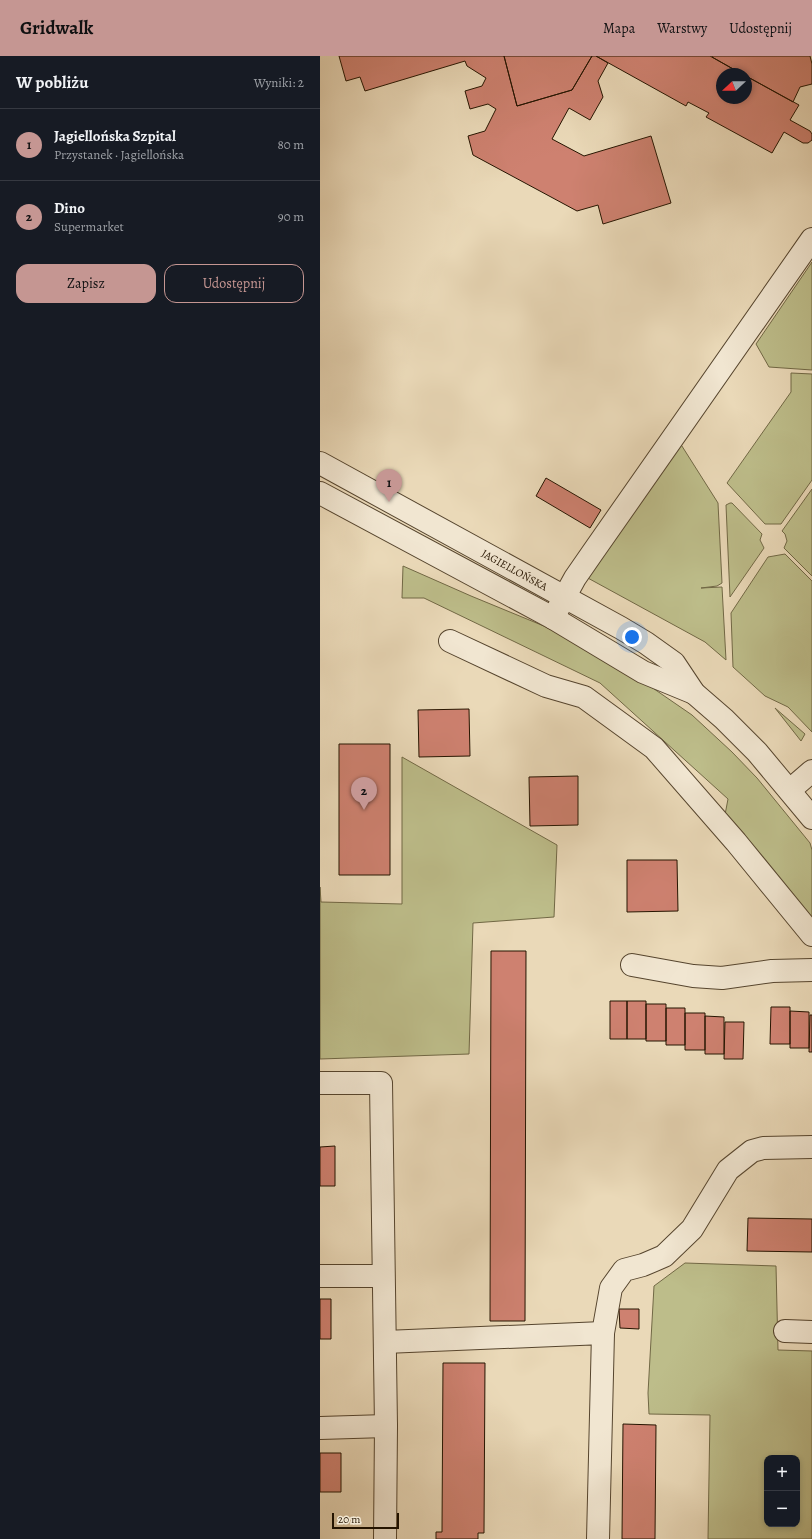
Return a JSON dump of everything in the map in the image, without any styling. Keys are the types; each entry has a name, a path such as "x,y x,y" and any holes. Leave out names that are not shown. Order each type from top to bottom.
{"street":[{"path":"553,618 575,578 812,239"},
{"name":"JAGIELLOŃSKA","path":"320,463 646,643 674,663 694,693 724,719 757,752 812,818"},
{"name":"JAGIELLOŃSKA","path":"320,494 553,618 643,672 694,693"},
{"path":"450,641 546,686 584,697 654,748 736,842 812,935"},
{"path":"790,790 812,771"},
{"path":"632,965 693,976 722,978 772,971 812,970"},
{"path":"320,1083 381,1083 386,1426 385,1539"},
{"path":"598,1539 603,1333 612,1288 624,1270 642,1265 664,1256 692,1229 728,1170 752,1151 786,1147 812,1147"},
{"path":"320,1276 383,1276"},
{"path":"785,1331 812,1332"},
{"path":"385,1342 603,1333"},
{"path":"320,1428 386,1426"}],"green space":[{"path":"812,262 812,370 769,367 756,344"},
{"path":"791,373 812,374 812,480 781,524 765,524 727,483 791,392"},
{"path":"680,443 718,503 722,583 717,586 701,588 722,587 726,660 705,642 586,577"},
{"path":"812,489 812,576 784,548 787,541 785,534 782,531"},
{"path":"732,503 762,534 760,540 764,548 730,597 726,505"},
{"path":"785,554 812,581 812,732 788,707 765,696 733,667 731,613 768,557"},
{"path":"403,566 556,631 644,682 692,715 732,752 757,778 810,843 812,850 812,924 724,820 728,799 600,683 424,598 402,598"},
{"path":"775,708 805,734 801,741"},
{"path":"402,757 557,845 554,917 473,923 469,1054 320,1059 320,887 321,902 402,904"},
{"path":"685,1263 776,1266 778,1350 812,1351 812,1539 708,1539 710,1415 649,1414 648,1393 654,1286"}],"building":[{"path":"339,56 504,56 517,106 572,90 592,56 596,56 608,63 598,81 603,97 590,120 569,108 552,139 584,156 651,136 671,203 603,224 598,205 577,211 473,155 468,136 485,131 496,109 488,104 470,109 465,91 482,86 486,78 467,66 465,61 365,91 360,77 346,81"},
{"path":"504,56 592,56 572,90 517,106"},
{"path":"596,56 710,56 731,68 716,68 716,104 752,104 752,79 799,105 790,120 810,131 812,134 812,140 808,143 803,143 784,132 772,153 706,117 709,113 688,102 686,106"},
{"path":"810,56 812,64 812,84 800,87 793,102 752,79 752,68 731,68 712,57"},
{"path":"546,478 601,510 590,528 536,496"},
{"path":"469,709 470,756 419,757 418,710"},
{"path":"339,744 390,744 390,875 339,875"},
{"path":"578,776 578,825 530,826 529,777"},
{"path":"627,860 677,860 678,911 627,912"},
{"path":"491,951 526,951 525,1321 490,1321"},
{"path":"610,1001 627,1001 627,1039 610,1039"},
{"path":"627,1001 646,1001 646,1039 627,1039"},
{"path":"646,1004 666,1004 666,1041 646,1041"},
{"path":"771,1007 790,1007 790,1044 770,1044"},
{"path":"666,1008 685,1008 685,1045 666,1045"},
{"path":"790,1011 809,1012 809,1048 790,1048"},
{"path":"685,1013 705,1013 705,1050 685,1050"},
{"path":"810,1015 812,1015 812,1052 809,1052"},
{"path":"705,1016 724,1017 724,1054 705,1054"},
{"path":"725,1022 744,1022 743,1059 724,1059"},
{"path":"335,1146 335,1186 320,1186 320,1147"},
{"path":"748,1218 812,1219 812,1252 747,1251"},
{"path":"320,1299 331,1299 331,1339 320,1339"},
{"path":"619,1309 639,1309 639,1329 620,1328"},
{"path":"443,1363 485,1363 484,1533 478,1533 478,1539 436,1539 436,1532 442,1532"},
{"path":"623,1424 656,1425 655,1539 622,1539"},
{"path":"320,1453 341,1453 341,1492 320,1492"}],"place":[{"name":"Jagiellońska Szpital","path":"389,502"},
{"name":"Dino","path":"364,810"}]}
